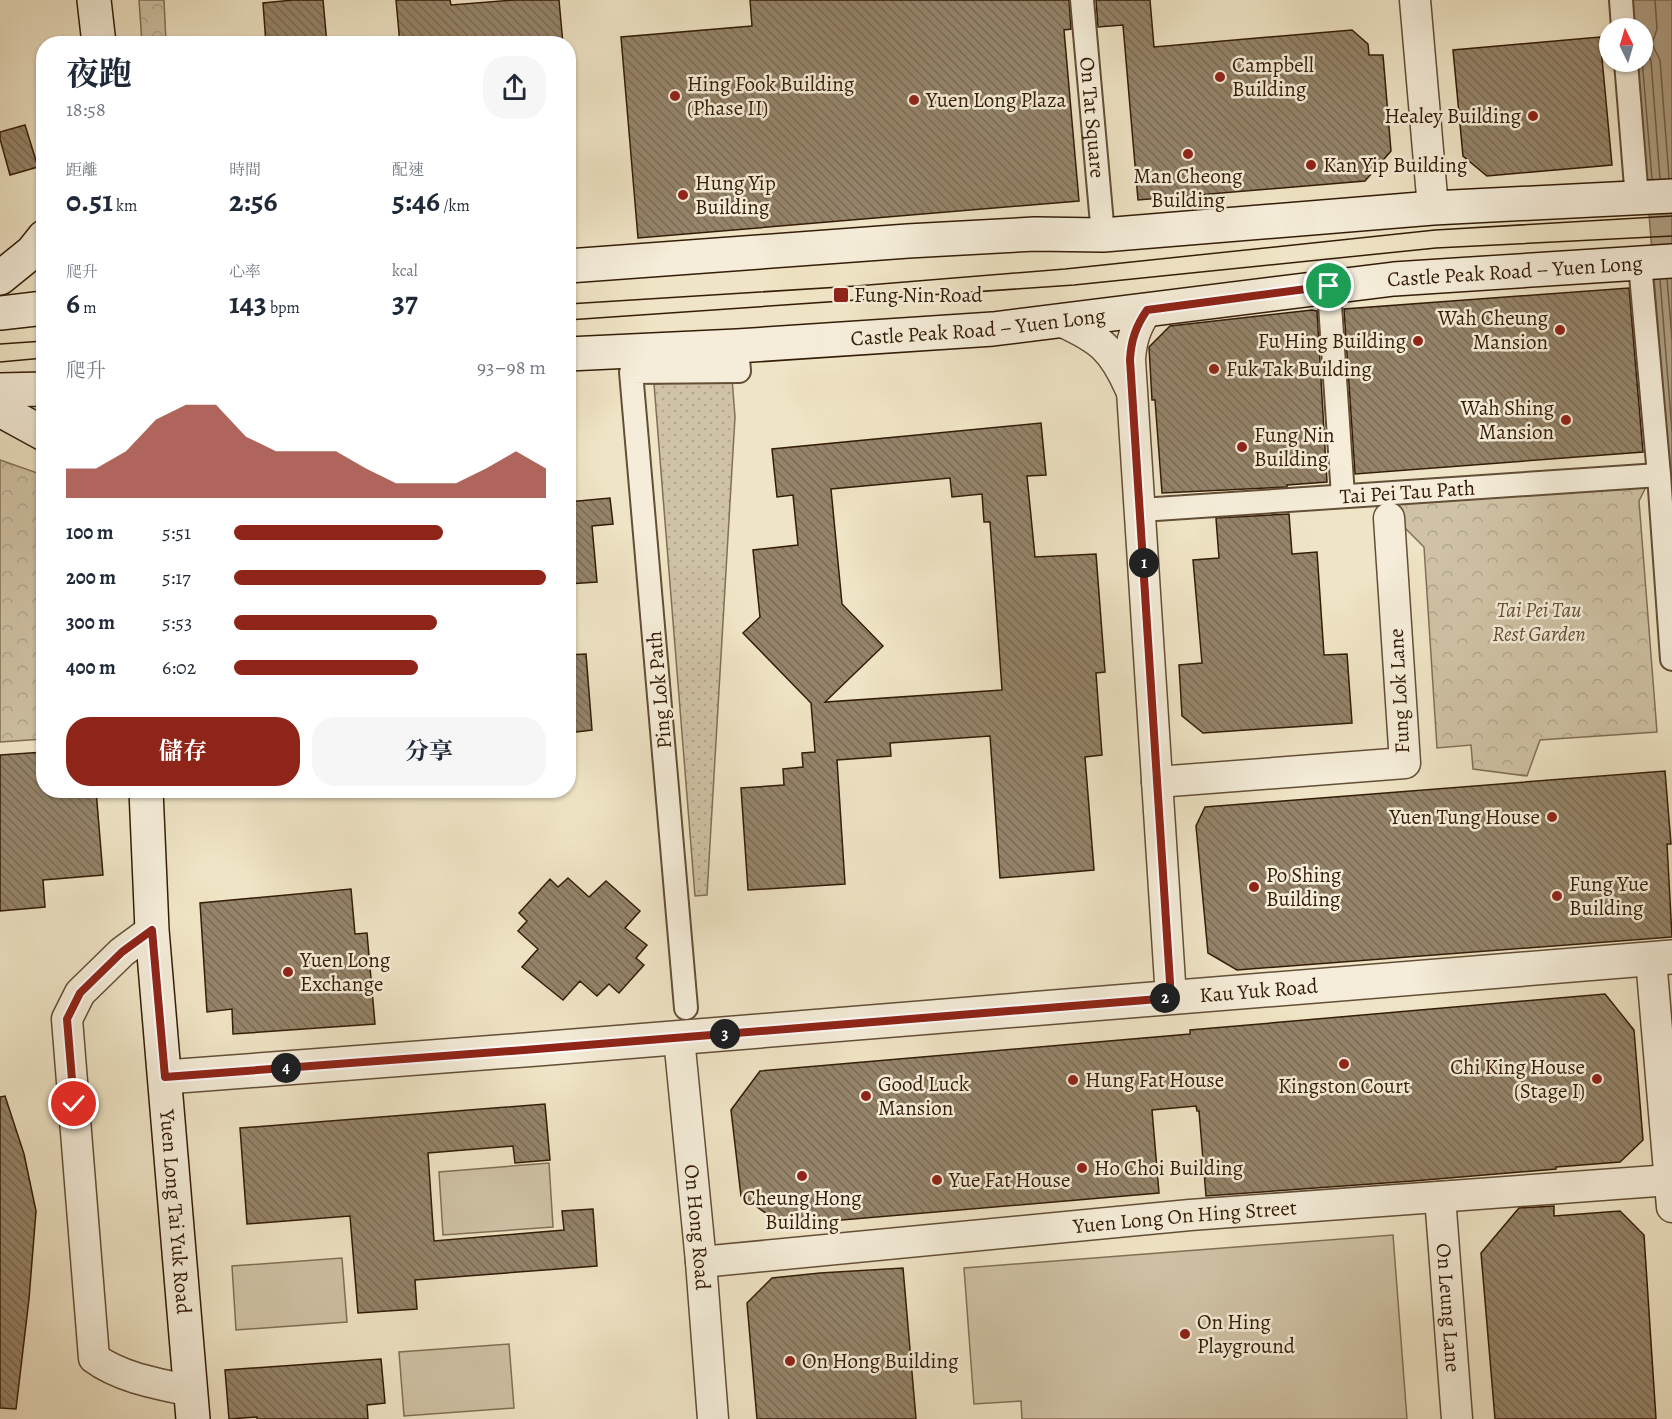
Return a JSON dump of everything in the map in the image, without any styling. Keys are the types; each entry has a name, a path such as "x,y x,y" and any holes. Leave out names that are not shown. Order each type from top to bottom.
{"main road":[{"path":"94,0 98,36"},
{"path":"576,265 918,240 1035,234 1103,235 1433,208 1651,198"},
{"path":"0,278 36,247"},
{"name":"Castle Peak Road – Yuen Long","path":"576,354 738,358 1063,322 1394,279 1653,263"},
{"path":"0,313 36,309"},
{"path":"0,390 36,389"},
{"path":"0,410 36,430"},
{"name":"Yuen Long Tai Yuk Road","path":"146,798 152,930 192,1405"},
{"name":"Kau Yuk Road","path":"165,1077 682,1023 1171,998 1662,958"}],"street":[{"name":"On Tat Square","path":"1082,0 1103,235"},
{"path":"1415,0 1433,208"},
{"path":"1621,0 1622,18"},
{"path":"1628,72 1651,198"},
{"path":"1653,263 1659,475 1672,659"},
{"path":"1330,304 1343,496"},
{"path":"1147,310 1137,324 1131,342 1132,393 1171,998"},
{"path":"1063,322 1090,334 1108,349 1121,368 1132,393"},
{"name":"Castle Peak Road – Yuen Long","path":"631,372 738,358"},
{"name":"Ping Lok Path","path":"631,372 682,1023"},
{"name":"Tai Pei Tau Path","path":"1156,508 1659,475"},
{"name":"Fung Lok Lane","path":"1157,782 1405,763 1389,518"},
{"path":"152,930 122,952 80,993 67,1019 94,1358 109,1369 157,1384 192,1405"},
{"path":"1662,958 1671,1193"},
{"name":"On Hong Road","path":"682,1023 713,1419"},
{"name":"Yuen Long On Hing Street","path":"701,1262 1190,1215 1440,1197 1671,1193"},
{"name":"On Leung Lane","path":"1440,1197 1457,1419"}],"green space":[{"path":"139,0 164,0 166,36 142,36"},
{"path":"732,378 735,417 707,895 695,896 654,384"},
{"path":"0,460 36,473 36,739 0,742"},
{"name":"Tai Pei Tau Rest Garden","path":"1534,475 1646,487 1639,501 1657,732 1540,740 1527,776 1473,769 1471,745 1437,748 1424,547 1390,513 1397,482"},
{"path":"549,1163 553,1227 443,1235 439,1172"},
{"name":"On Hing Playground","path":"1393,1235 1407,1419 1022,1419 1021,1401 974,1404 964,1268"},
{"path":"342,1258 347,1322 236,1330 232,1266"},
{"path":"509,1344 514,1408 404,1416 399,1352"}],"water":[{"path":"1633,0 1672,0 1672,505 1638,72 1653,72 1653,18 1634,18"}],"building":[{"path":"323,0 326,36 265,36 263,3"},
{"path":"396,0 450,0 451,5 514,0 559,0 562,36 399,36"},
{"name":"Yuen Long Plaza","path":"750,0 1069,0 1071,29 1064,30 1079,201 638,238 621,37 752,26"},
{"path":"1096,0 1150,0 1154,47 1352,30 1368,44 1369,55 1383,55 1391,151 1365,181 1138,200 1123,25 1098,27"},
{"name":"Healey Building","path":"1599,37 1599,72 1603,72 1612,165 1487,176 1463,156 1453,50"},
{"path":"25,125 36,168 10,175 0,132"},
{"path":"1629,288 1643,452 1355,474 1344,309"},
{"path":"1317,311 1327,482 1287,485 1287,487 1162,493 1149,347 1170,326"},
{"path":"1041,423 1046,475 1027,476 1035,557 1096,554 1105,672 1096,673 1102,755 1085,757 1094,870 1000,878 990,736 890,743 891,756 837,760 845,884 748,890 741,788 784,785 783,769 803,767 802,753 815,752 811,703 743,633 760,617 753,550 798,545 793,495 777,497 772,449","holes":["950,478 952,497 982,494 984,522 990,522 1002,690 825,702 883,646 842,604 831,489"]},
{"path":"610,498 613,524 592,526 597,582 576,583 576,501"},
{"path":"1289,514 1292,554 1317,552 1324,655 1347,654 1352,723 1203,733 1182,716 1179,665 1202,663 1193,560 1219,558 1216,518"},
{"path":"586,654 592,730 576,732 576,655"},
{"path":"36,753 36,798 97,798 103,875 43,880 45,907 0,911 0,755"},
{"path":"1665,771 1671,844 1667,844 1672,937 1237,970 1208,953 1196,826 1205,807"},
{"path":"568,878 589,897 606,881 640,911 625,928 647,945 636,958 644,965 619,993 609,984 597,996 580,981 563,1000 522,967 538,949 518,931 527,921 519,913 550,879 558,887"},
{"name":"Yuen Long Exchange","path":"351,889 355,934 367,933 375,1024 233,1034 232,1009 207,1012 200,903"},
{"path":"1605,994 1634,1030 1643,1140 1620,1162 1413,1181 1206,1196 1199,1111 1196,1106 1152,1110 1159,1193 783,1225 741,1196 731,1110 760,1071 1190,1034 1190,1030"},
{"path":"5,1096 24,1154 36,1211 29,1299 16,1409 0,1408 0,1097"},
{"path":"545,1104 550,1160 515,1163 513,1146 428,1153 434,1241 564,1230 562,1211 593,1209 597,1266 415,1280 417,1309 358,1313 350,1216 247,1224 240,1128"},
{"path":"1554,1206 1554,1216 1620,1211 1644,1235 1656,1419 1495,1419 1481,1253 1519,1208"},
{"path":"903,1268 916,1419 757,1419 747,1303 772,1278"},
{"path":"381,1359 385,1403 367,1405 368,1419 257,1419 257,1417 229,1419 225,1370"}],"tram line":[{"path":"576,304 856,286 1065,269 1435,230 1672,216"},
{"path":"576,319 1074,285 1436,248 1672,236"},
{"path":"0,344 36,342"},
{"path":"0,362 36,359"}],"place":[{"name":"Campbell Building","path":"1220,77"},
{"name":"Hing Fook Building (Phase II)","path":"675,96"},
{"name":"Yuen Long Plaza","path":"914,100"},
{"name":"Healey Building","path":"1533,116"},
{"name":"Man Cheong Building","path":"1188,154"},
{"name":"Kan Yip Building","path":"1311,165"},
{"name":"Hung Yip Building","path":"683,195"},
{"name":"Fung Nin Road","path":"841,295"},
{"name":"Wah Cheung Mansion","path":"1560,330"},
{"name":"Fu Hing Building","path":"1418,341"},
{"name":"Fuk Tak Building","path":"1214,369"},
{"name":"Wah Shing Mansion","path":"1566,420"},
{"name":"Fung Nin Building","path":"1242,447"},
{"name":"Yuen Tung House","path":"1552,817"},
{"name":"Po Shing Building","path":"1254,887"},
{"name":"Fung Yue Building","path":"1557,896"},
{"name":"Yuen Long Exchange","path":"288,972"},
{"name":"Kingston Court","path":"1344,1064"},
{"name":"Chi King House (Stage I)","path":"1597,1079"},
{"name":"Hung Fat House","path":"1073,1080"},
{"name":"Good Luck Mansion","path":"866,1096"},
{"name":"Ho Choi Building","path":"1082,1168"},
{"name":"Cheung Hong Building","path":"802,1176"},
{"name":"Yue Fat House","path":"937,1180"},
{"name":"On Hing Playground","path":"1185,1334"},
{"name":"On Hong Building","path":"790,1361"}],"route":[{"path":"74,1104 67,1019 80,993 122,952 152,930 165,1077 1171,998 1130,360 1131,342 1137,324 1147,310 1329,286"}]}
